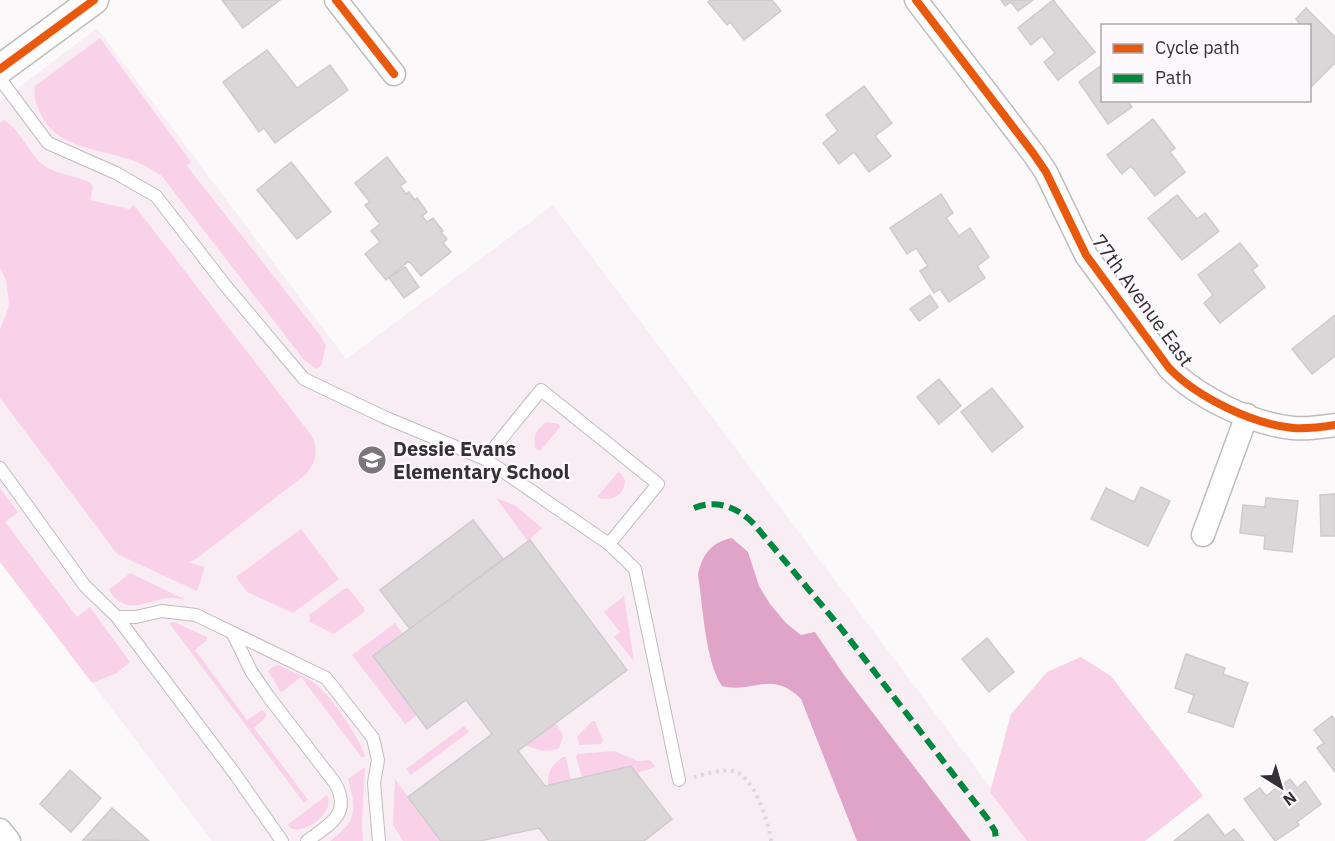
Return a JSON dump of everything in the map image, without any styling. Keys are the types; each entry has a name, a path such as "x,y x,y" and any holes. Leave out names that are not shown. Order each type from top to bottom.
{"street":[{"path":"0,69 94,0"},
{"path":"336,0 394,74"},
{"name":"77th Avenue East","path":"916,0 1034,153 1046,172 1086,255 1169,368 1182,382 1247,415 1293,428 1335,425"},
{"path":"1203,535 1247,415"},
{"path":"0,830 9,841"}],"lane":[{"path":"0,79 48,143 116,173 156,196 225,285 304,379 384,417 485,459 609,544 635,569 679,780"},
{"path":"485,459 541,390 658,484 609,544"},
{"path":"0,468 85,586 117,617 235,774 282,841"},
{"path":"117,617 136,617 162,611 196,615 326,678 373,738 378,760 374,783 379,841"},
{"path":"233,634 251,670 268,696 335,783 341,795 342,806 339,813 332,822 307,841"}],"path":[{"path":"679,780 729,771 740,774 753,790 769,827 771,841"}],"shaded area":[{"name":"Dessie Evans Elementary School","path":"97,28 346,359 553,205 1031,841 212,841 0,561 0,102"},
{"path":"100,38 191,162 187,166 320,335 326,346 321,366 316,369 304,360 161,175 123,157 69,142 48,125 36,103 35,86"},
{"path":"4,120 15,129 42,164 91,183 93,188 90,200 129,209 134,205 312,436 315,457 305,475 189,562 205,567 197,591 117,554 0,398 0,329 9,301 6,281 0,267 0,123"},
{"path":"546,422 559,424 560,427 540,451 535,448 534,440"},
{"path":"618,472 625,480 623,489 614,497 601,499 598,496"},
{"path":"0,488 18,512 5,522 77,617 90,607 130,662 117,673 92,683 0,562"},
{"path":"496,498 516,506 542,528 528,541"},
{"path":"301,529 339,579 293,613 247,592 236,577"},
{"path":"732,538 748,552 759,586 770,604 786,623 801,635 815,632 844,675 971,841 857,841 801,699 780,685 762,684 733,688 722,686 716,675 708,648 698,575 702,561 709,550 718,543"},
{"path":"130,573 186,600 168,598 140,605 127,605 109,590"},
{"path":"348,588 364,608 364,612 334,634 310,622 309,615"},
{"path":"624,596 634,661 614,637 620,632 604,612"},
{"path":"174,622 207,637 207,640 195,650 247,720 262,710 267,714 254,728 308,800 304,803 169,623"},
{"path":"395,623 403,634 373,656 417,715 405,724 352,655"},
{"path":"1081,657 1111,676 1203,796 1145,841 1027,841 990,792 1011,714 1047,672"},
{"path":"278,665 305,677 320,688 350,727 365,756 362,758 301,677 282,692 280,691 268,671"},
{"path":"592,721 595,721 603,741 601,744 579,745 577,737"},
{"path":"556,723 563,736 559,748 542,750 525,745"},
{"path":"464,726 469,732 411,775 406,769"},
{"path":"614,751 638,761 650,760 655,767 637,773 631,766 582,777 577,754"},
{"path":"563,757 566,757 571,780 548,785 551,769"},
{"path":"365,767 363,841 330,841 350,821 353,799 348,779"},
{"path":"395,779 441,841 403,841 393,825"},
{"path":"327,795 329,801 327,808 318,820 305,828 292,829 287,825"}],"building":[{"path":"222,0 280,0 243,28"},
{"path":"710,0 772,0 781,11 744,40 730,22 727,25 708,2"},
{"path":"1001,0 1033,0 1018,11 1011,2 1005,6"},
{"path":"1053,0 1095,52 1058,80 1044,62 1055,53 1042,36 1031,45 1018,28"},
{"path":"1306,8 1335,37 1335,63 1311,87 1311,24 1300,24 1296,19"},
{"path":"267,50 297,88 330,65 348,90 275,143 264,128 259,132 223,82"},
{"path":"1101,66 1101,102 1128,102 1132,107 1108,124 1079,82"},
{"path":"864,86 892,123 875,136 891,156 869,172 854,152 839,164 823,143 838,131 826,115"},
{"path":"1153,119 1175,148 1170,152 1185,172 1155,196 1131,166 1122,174 1107,155"},
{"path":"387,157 406,182 400,186 406,194 409,192 415,200 417,198 427,212 422,216 427,222 433,218 447,239 443,243 451,252 421,276 409,261 386,280 365,254 380,242 371,231 380,224 365,205 370,202 355,183"},
{"path":"291,162 331,212 297,239 257,190"},
{"path":"941,194 953,213 946,218 959,236 970,228 989,257 977,266 985,278 949,302 940,289 934,293 920,271 928,266 916,248 907,254 890,228"},
{"path":"1177,195 1197,219 1205,213 1219,231 1182,260 1148,218"},
{"path":"1240,243 1258,266 1252,270 1265,287 1220,323 1204,303 1213,295 1198,275"},
{"path":"405,267 419,287 404,298 389,278"},
{"path":"930,295 938,307 919,321 910,309"},
{"path":"1335,315 1335,356 1312,374 1292,349"},
{"path":"939,379 961,406 939,424 917,397"},
{"path":"992,388 1023,427 992,452 961,412"},
{"path":"1141,487 1170,501 1148,546 1091,519 1106,488 1134,502"},
{"path":"1335,494 1335,536 1321,536 1320,495"},
{"path":"1266,498 1298,501 1292,552 1264,549 1265,536 1240,533 1243,505 1265,507"},
{"path":"473,520 503,559 410,629 380,590"},
{"path":"530,540 627,670 518,751 545,786 631,766 672,819 644,841 549,841 539,828 480,841 441,841 408,797 492,734 466,700 427,729 373,656"},
{"path":"987,638 1014,672 989,692 962,659"},
{"path":"1186,654 1225,668 1223,674 1248,683 1233,727 1188,712 1194,695 1175,688"},
{"path":"1332,716 1335,720 1335,772 1317,748 1324,743 1314,730"},
{"path":"70,770 101,798 71,832 40,804"},
{"path":"1290,779 1297,788 1305,781 1321,804 1297,822 1299,825 1275,841 1244,799 1260,788 1266,796"},
{"path":"112,808 149,841 83,840"},
{"path":"1208,814 1225,836 1234,829 1244,841 1174,841"}],"marked path":[{"path":"694,508 711,504 726,506 741,513 754,524 840,627 987,818 995,831 996,841"}],"cycle path":[{"path":"0,69 94,0"},
{"path":"336,0 394,74"},
{"path":"916,0 1033,153 1046,172 1086,255 1169,368 1210,399 1260,421 1293,428 1335,425"}],"place":[{"name":"Dessie Evans Elementary School","path":"372,460"}]}
